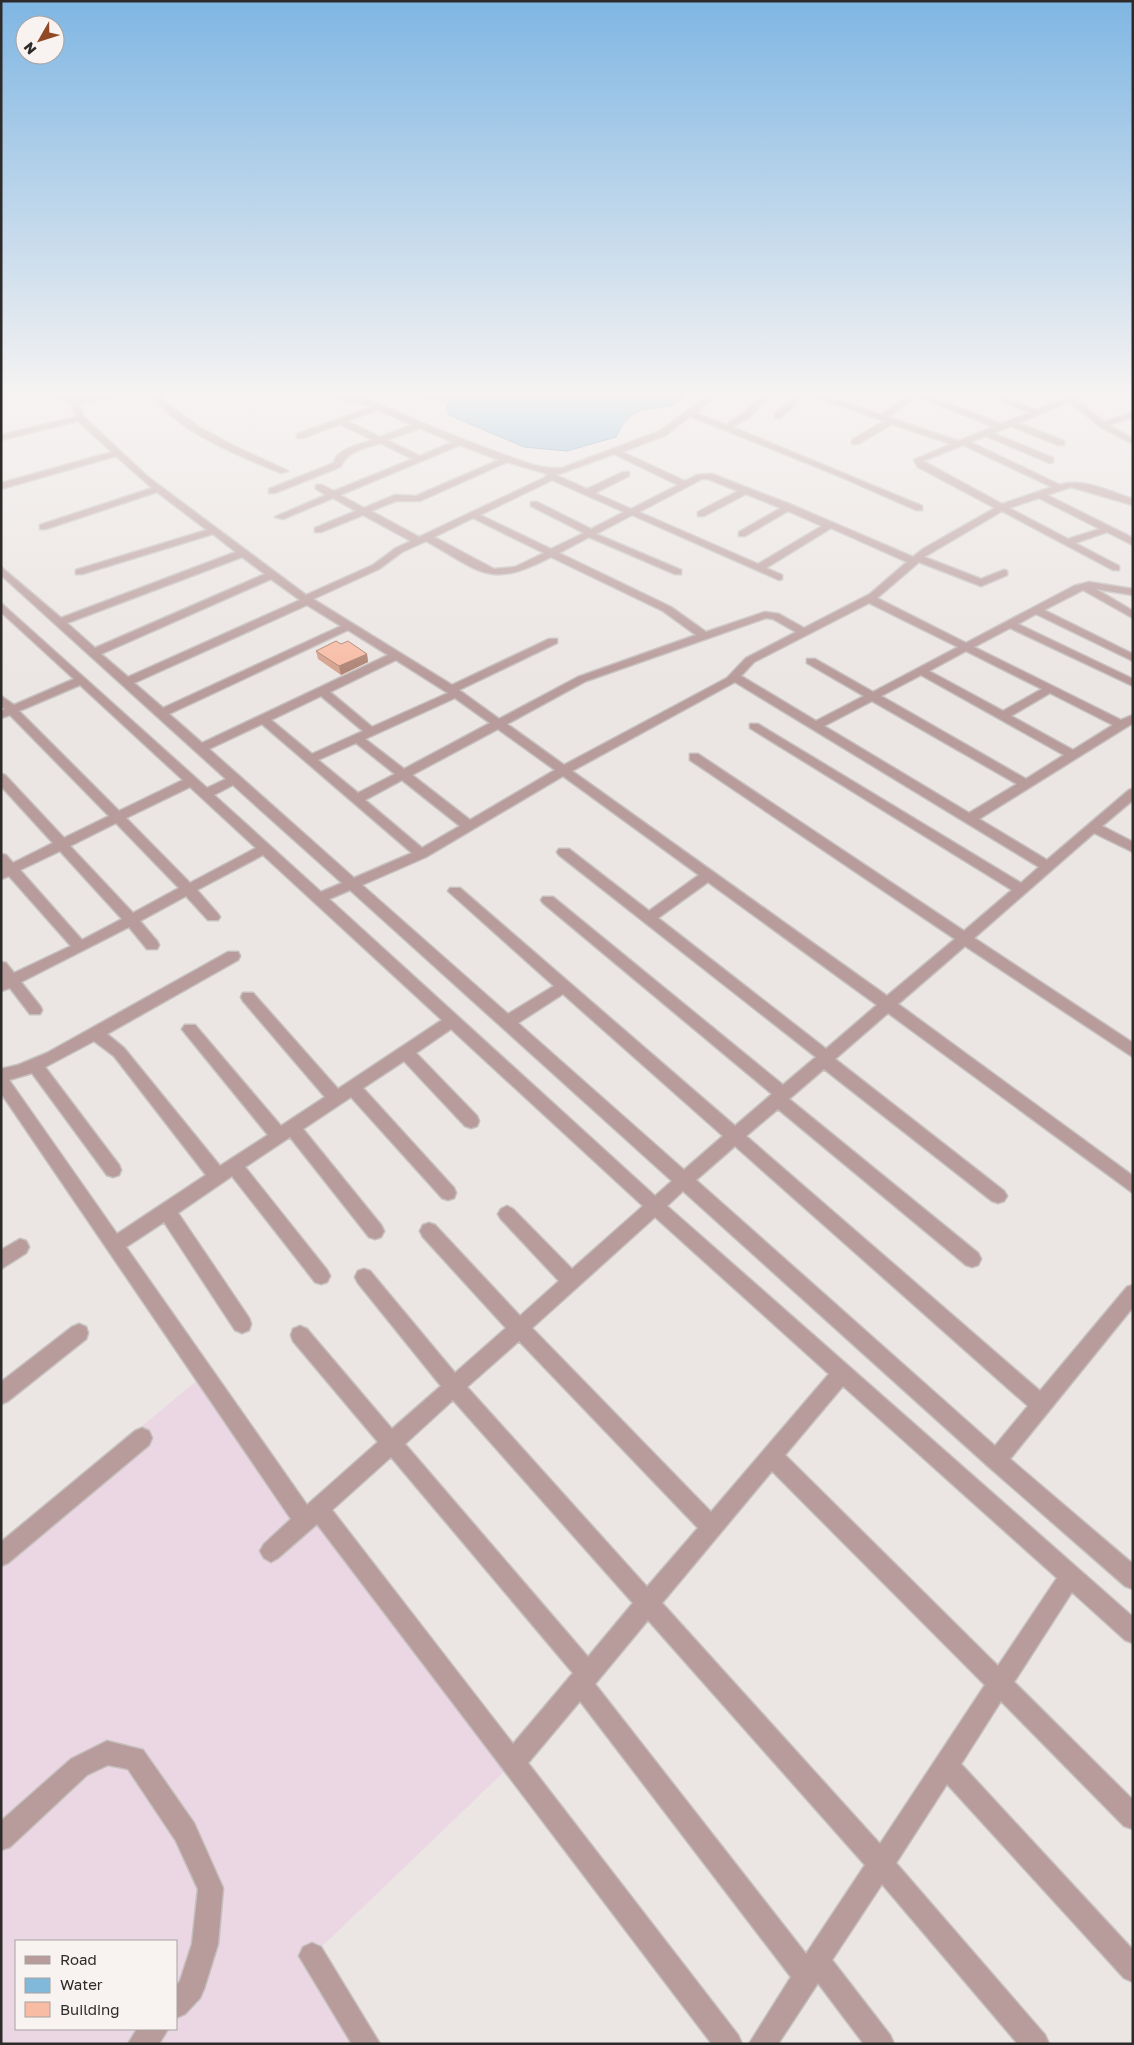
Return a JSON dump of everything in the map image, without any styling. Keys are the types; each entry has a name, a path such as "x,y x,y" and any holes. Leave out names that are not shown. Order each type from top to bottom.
{"street":[{"path":"272,491 278,488"},
{"path":"321,488 493,573 508,573 551,554 677,488"},
{"path":"280,517 350,488"},
{"path":"318,530 397,497 417,499 442,488"},
{"path":"127,682 376,567 399,550 526,488"},
{"path":"578,488 779,577"},
{"path":"587,493 596,488"},
{"path":"742,488 915,560 981,582 1004,572"},
{"path":"874,488 919,508"},
{"path":"968,488 1116,568"},
{"path":"319,898 421,854 563,771 734,677 750,660 870,599 915,560 1003,507 1054,488"},
{"path":"1090,488 1133,502"},
{"path":"43,527 158,489 306,600 453,691 498,723 887,1004 1133,1186"},
{"path":"701,514 746,490"},
{"path":"1039,494 1133,542"},
{"path":"534,504 591,534 678,572"},
{"path":"742,534 789,508"},
{"path":"473,515 667,609 704,636"},
{"path":"759,568 826,528 828,526 826,523"},
{"path":"1068,542 1108,529"},
{"path":"79,572 214,531"},
{"path":"60,622 243,553"},
{"path":"1,570 996,1460 1133,1578"},
{"path":"94,653 271,575"},
{"path":"1083,586 1133,614"},
{"path":"816,726 1083,586 1133,592"},
{"path":"870,599 1122,725"},
{"path":"1,606 654,1206 1133,1632"},
{"path":"1036,610 1133,658"},
{"path":"356,799 582,679 764,614 775,616 804,632"},
{"path":"1010,624 1133,683"},
{"path":"161,713 349,626"},
{"path":"311,759 371,732 553,641"},
{"path":"201,748 396,656"},
{"path":"811,661 1026,784"},
{"path":"921,671 1073,755"},
{"path":"734,677 1048,866"},
{"path":"7,712 82,680"},
{"path":"1003,716 1050,689"},
{"path":"322,691 371,732"},
{"path":"1,699 7,712 118,818 212,916"},
{"path":"969,818 1133,718"},
{"path":"263,719 421,854"},
{"path":"754,726 1021,889"},
{"path":"357,738 469,826"},
{"path":"694,757 1133,1051"},
{"path":"1,778 152,945"},
{"path":"206,794 236,779"},
{"path":"6,871 192,781"},
{"path":"271,1551 683,1180 1093,827 1130,798"},
{"path":"1093,827 1133,848"},
{"path":"6,983 80,947 187,888 265,848"},
{"path":"564,852 998,1196"},
{"path":"1,858 6,871 80,947"},
{"path":"648,918 708,875"},
{"path":"456,891 736,1135 1041,1405"},
{"path":"548,900 972,1258"},
{"path":"1,1075 35,1065 233,956"},
{"path":"1,967 6,983 35,1010"},
{"path":"507,1022 565,986"},
{"path":"248,997 336,1098"},
{"path":"115,1245 452,1020"},
{"path":"190,1029 286,1132 375,1232"},
{"path":"95,1033 118,1052 218,1177"},
{"path":"405,1052 471,1121"},
{"path":"35,1065 113,1170"},
{"path":"1,1080 115,1245 311,1515 513,1762 729,2044"},
{"path":"352,1088 448,1193"},
{"path":"234,1166 321,1276"},
{"path":"167,1211 242,1324"},
{"path":"507,1214 571,1281"},
{"path":"429,1230 519,1328 711,1527"},
{"path":"1,1261 20,1247"},
{"path":"364,1277 454,1387 881,1864 1036,2044"},
{"path":"996,1460 1133,1293"},
{"path":"1,1394 79,1333"},
{"path":"300,1335 583,1678 812,1968 881,2044"},
{"path":"513,1762 841,1374"},
{"path":"1,1556 142,1438"},
{"path":"772,1456 1133,1818"},
{"path":"762,2044 1070,1577"},
{"path":"1,1838 79,1767 107,1753 135,1758 186,1832 211,1888 205,1944 190,1989 178,2003"},
{"path":"946,1765 1133,1969"},
{"path":"312,1956 367,2044"},
{"path":"141,2044 153,2030"}],"shaded area":[{"path":"204,1375 513,1763 313,1955 367,2044 1,2044 1,1542"}],"building":[{"path":"336,641 341,644 348,641 367,654 339,666 316,651"}]}
